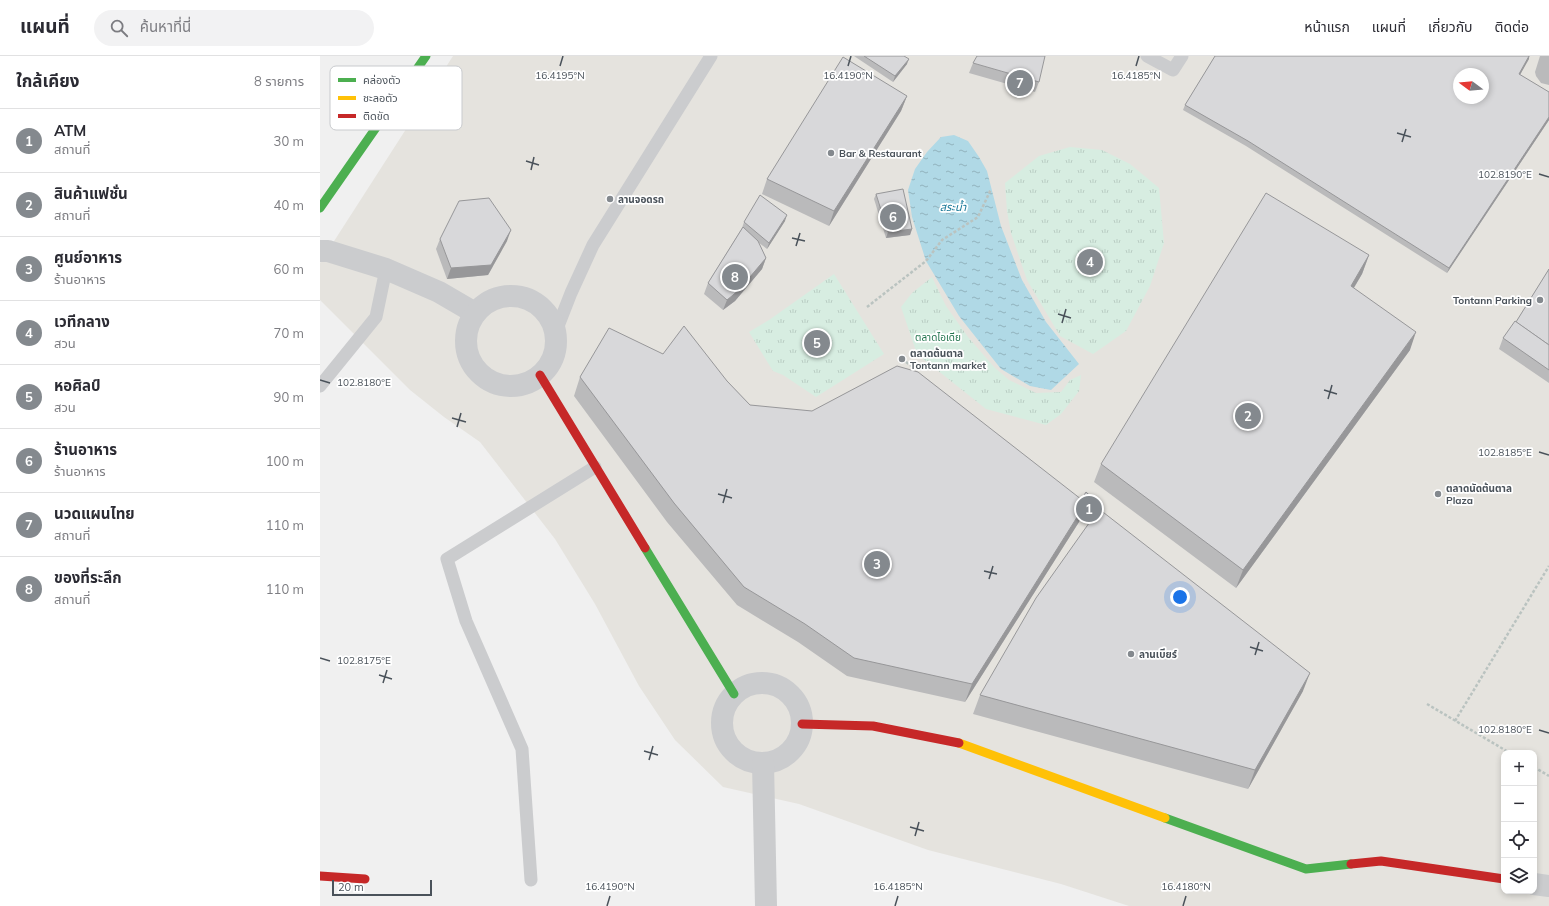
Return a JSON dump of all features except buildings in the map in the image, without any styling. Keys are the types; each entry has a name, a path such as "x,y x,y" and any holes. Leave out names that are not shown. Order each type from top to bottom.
{"street":[{"path":"419,66 426,56"},
{"path":"320,208 374,130"},
{"path":"320,251 328,251 386,269 439,292 475,313"},
{"path":"515,296 530,300 542,308 551,320 555,334 554,350 549,364 540,376 528,383 513,386 498,385 485,379 474,368 468,355 466,341 468,326 475,313 486,303 500,297 515,296"},
{"path":"540,376 734,694"},
{"path":"755,683 767,683 778,686 788,692 796,702 800,712 802,724 800,736 794,747 775,761 764,763 751,762 740,757 731,749 722,727 723,715 727,704 734,694 744,687 755,683"},
{"path":"802,724 872,726 958,743 1306,869 1381,861 1501,879"},
{"path":"764,763 766,906"},
{"path":"320,876 365,878"},
{"path":"1537,884 1549,886"}],"lane":[{"path":"555,334 571,293 593,245 711,56"},
{"path":"1147,56 1173,70 1182,56"},
{"path":"320,386 376,317 386,269"},
{"path":"531,880 522,749 466,622 447,559 595,467"}],"path":[{"path":"867,307 926,261 942,240 978,216 991,189"},
{"path":"902,359 913,367"},
{"path":"1455,720 1549,566"},
{"path":"1427,704 1505,750"},
{"path":"1537,769 1549,776"}],"shaded area":[{"path":"453,56 1549,56 1549,906 1129,906 1061,884 928,850 799,804 723,787 675,740 639,686 595,604 555,539 480,442 444,417 410,390 320,300 320,263 405,130 462,130 462,66 447,66"}],"green space":[{"path":"1070,147 1102,150 1130,164 1159,188 1164,243 1150,286 1126,331 1093,354 1060,336 1027,280 1011,233 1007,211 1005,183 1039,156"},
{"path":"834,274 884,354 816,397 783,375 773,371 749,332 769,320"},
{"name":"ตลาดไอเดีย","path":"932,277 946,306 968,337 994,367 1009,380 1036,393 1061,392 1070,380 1081,375 1079,391 1061,414 1046,425 986,409 917,354 901,307 912,293"}],"water":[{"name":"สระน้ำ","path":"954,135 968,141 987,171 1001,226 1022,280 1046,322 1079,364 1051,390 1030,386 1001,369 959,316 926,261 912,217 908,190 915,169 927,152 941,137"}],"traffic: fast":[{"path":"419,66 426,56"},
{"path":"320,208 374,130"},
{"path":"645,548 734,694"},
{"path":"1165,818 1306,869 1351,864"}],"traffic: slow":[{"path":"959,743 1165,818"}],"traffic: jam":[{"path":"540,375 645,548"},
{"path":"802,724 873,726 959,743"},
{"path":"1351,864 1381,861 1501,879"},
{"path":"320,876 365,879"}],"place":[{"name":"นวดแผนไทย","path":"1020,83"},
{"name":"Bar & Restaurant","path":"831,153"},
{"name":"ลานจอดรถ","path":"610,199"},
{"name":"ร้านอาหาร","path":"893,217"},
{"name":"เวทีกลาง","path":"1090,262"},
{"name":"ของที่ระลึก","path":"735,277"},
{"name":"Tontann Parking","path":"1540,300"},
{"name":"หอศิลป์","path":"817,343"},
{"name":"ตลาดต้นตาล Tontann market","path":"902,359"},
{"name":"สินค้าแฟชั่น","path":"1248,416"},
{"name":"ตลาดนัดต้นตาล Plaza","path":"1438,494"},
{"name":"ATM","path":"1089,509"},
{"name":"ศูนย์อาหาร","path":"877,564"},
{"name":"ลานเบียร์","path":"1131,654"}]}
